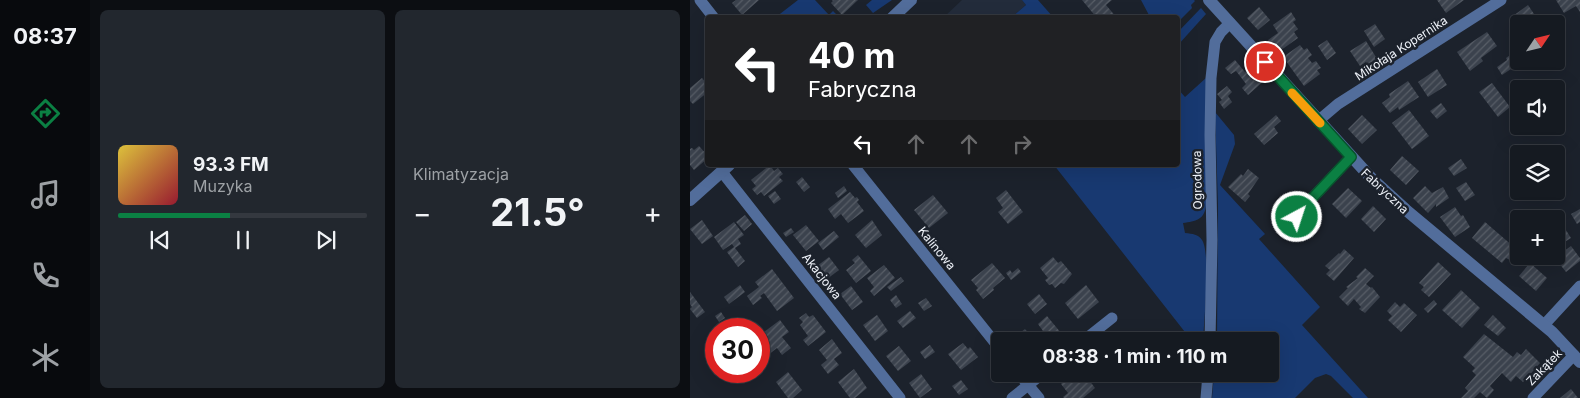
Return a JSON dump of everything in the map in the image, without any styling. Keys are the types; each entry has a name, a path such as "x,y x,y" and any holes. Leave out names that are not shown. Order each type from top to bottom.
{"street":[{"path":"700,0 712,15"},
{"path":"895,15 911,0"},
{"name":"Fabryczna","path":"1209,0 1351,157 1406,210 1544,325 1577,359"},
{"name":"Mikołaja Kopernika","path":"1318,121 1338,104 1500,0"},
{"name":"Ogrodowa","path":"1210,332 1212,240 1210,126 1212,72 1215,42 1230,23"},
{"path":"1297,217 1303,208 1351,157"},
{"name":"Kalinowa","path":"855,167 991,338"},
{"path":"690,200 726,168"},
{"name":"Akacjowa","path":"726,168 900,398"},
{"path":"1544,325 1580,286"},
{"path":"1094,332 1112,318"},
{"name":"Zakątek","path":"1533,398 1577,359"},
{"path":"1026,382 1038,398"},
{"path":"1012,398 1032,382"},
{"path":"1206,398 1207,382"}],"shaded area":[{"path":"798,0 815,0 829,15 779,15"},
{"path":"872,0 892,0 873,13 866,5"},
{"path":"962,0 1022,0 1026,5 1014,15 946,15"},
{"path":"1022,0 1038,0 1051,15 1014,15 1026,5"},
{"path":"1141,0 1195,1 1191,5 1192,8 1180,20 1180,15 1149,15"},
{"path":"1201,8 1206,14 1180,43 1180,30"},
{"path":"833,11 837,15 829,15"},
{"path":"1206,78 1206,206 1199,219 1183,223 1185,233 1197,235 1205,247 1206,289 1204,332 1185,332 1056,167 1180,167 1180,91 1185,97"},
{"path":"1215,112 1234,135 1235,144 1220,185 1265,234 1259,239 1320,307 1302,325 1368,398 1353,398 1331,376 1326,374 1315,378 1295,398 1212,398 1213,382 1279,382 1279,332 1217,332 1218,205"}],"building":[{"path":"736,0 759,0 742,15 732,3"},
{"path":"832,0 858,0 842,15 831,3"},
{"path":"1082,0 1112,0 1106,5 1114,15 1094,15"},
{"path":"1437,0 1464,0 1446,13"},
{"path":"1556,0 1580,0 1580,12 1576,6 1564,13"},
{"path":"1528,5 1535,15 1514,15"},
{"path":"1259,7 1270,20 1258,30 1247,18"},
{"path":"1291,12 1296,20 1293,22 1298,29 1294,32 1298,38 1277,53 1268,40 1278,33 1273,25"},
{"path":"1375,24 1385,39 1374,47 1364,31"},
{"path":"1487,32 1497,46 1481,58 1483,61 1470,71 1457,52"},
{"path":"1327,40 1336,53 1327,60 1318,46"},
{"path":"1366,41 1379,62 1370,68 1366,62 1360,66 1350,51"},
{"path":"1300,45 1304,50 1307,48 1312,55 1308,58 1312,63 1316,61 1321,68 1317,70 1320,74 1304,86 1283,57"},
{"path":"1510,55 1510,70 1502,75 1497,67 1507,60 1506,58"},
{"path":"1235,60 1245,72 1252,66 1265,80 1248,95 1242,88 1246,84 1236,71 1231,74 1225,68"},
{"path":"1437,69 1447,85 1428,97 1418,82"},
{"path":"702,78 705,82 705,94 693,104 690,101 690,88"},
{"path":"1408,81 1419,97 1399,110 1398,107 1390,113 1382,103 1390,97 1389,94"},
{"path":"1492,83 1510,107 1498,117 1479,92"},
{"path":"1227,86 1232,92 1228,96 1232,102 1224,109 1219,102 1222,100 1217,94"},
{"path":"1441,103 1447,111 1437,119 1430,111"},
{"path":"1409,110 1429,136 1412,149 1392,123"},
{"path":"1276,115 1281,121 1274,127 1278,133 1264,145 1254,134"},
{"path":"1362,115 1377,130 1362,144 1348,129"},
{"path":"699,146 705,153 705,161 694,170 690,165 690,149 694,150"},
{"path":"1402,156 1419,171 1406,185 1390,170"},
{"path":"1461,159 1467,168 1454,176 1448,168"},
{"path":"767,167 771,167 774,171 778,168 783,174 779,177 783,181 764,196 761,192 757,195 752,189 756,186 751,180"},
{"path":"1248,169 1259,178 1245,202 1228,187 1241,174 1243,176"},
{"path":"802,177 810,187 804,192 796,182"},
{"path":"1466,182 1475,195 1465,201 1456,188"},
{"path":"844,186 847,191 838,198 835,193"},
{"path":"1425,186 1432,193 1443,187 1449,198 1436,207 1436,204 1428,213 1413,198"},
{"path":"1348,188 1362,201 1346,218 1332,204"},
{"path":"1006,190 1023,212 1008,224 998,212 1003,208 996,198"},
{"path":"775,191 781,199 774,204 768,196"},
{"path":"850,192 855,198 857,197 859,200 857,202 864,211 848,223 841,214 835,219 828,209"},
{"path":"933,195 948,213 929,228 914,210"},
{"path":"1373,206 1386,219 1374,232 1361,219"},
{"path":"1455,207 1461,216 1463,215 1470,227 1455,237 1440,217"},
{"path":"1580,209 1580,222 1577,224 1571,214"},
{"path":"745,215 752,224 744,231 736,222"},
{"path":"702,220 713,236 702,244 690,229"},
{"path":"872,220 882,235 866,248 855,235"},
{"path":"734,222 744,235 738,239 741,244 735,248 745,261 738,267 727,252 734,247 732,244 723,250 714,237"},
{"path":"1485,222 1510,244 1510,260 1506,258 1502,263 1472,238"},
{"path":"806,225 819,241 806,251 793,235"},
{"path":"791,228 794,232 786,237 783,233"},
{"path":"1565,229 1571,238 1565,242"},
{"path":"834,231 839,237 823,250 818,243"},
{"path":"1571,246 1580,258 1580,261 1566,272 1560,265 1565,265 1565,250"},
{"path":"1344,249 1354,258 1334,281 1326,274 1330,270 1325,266"},
{"path":"858,255 871,271 856,283 846,270 855,263 852,260"},
{"path":"829,257 839,270 827,279 817,266"},
{"path":"1053,257 1058,263 1061,261 1072,274 1064,284 1061,283 1055,288 1045,280 1048,278 1040,268"},
{"path":"1438,262 1451,274 1429,297 1421,290 1424,287 1419,283"},
{"path":"992,263 1005,278 983,299 976,290 978,288 971,280"},
{"path":"884,265 895,278 874,296 870,291 874,287 867,278"},
{"path":"1528,265 1532,265 1547,278 1536,291 1519,276"},
{"path":"1018,268 1021,272 1011,280 1006,273 1010,270 1012,273"},
{"path":"1365,268 1374,276 1366,284 1372,287 1380,297 1365,313 1359,309 1361,307 1354,299 1348,306 1339,297"},
{"path":"772,269 794,298 777,311 764,293 760,296 762,298 753,305 747,296 759,287 755,282"},
{"path":"901,277 904,281 891,291 887,287"},
{"path":"740,285 745,292 729,304 724,297"},
{"path":"1086,285 1099,302 1078,319 1065,303"},
{"path":"851,286 863,302 852,310 840,294"},
{"path":"1461,290 1480,308 1462,328 1442,310"},
{"path":"690,292 705,312 697,318 690,309 692,307 690,304"},
{"path":"1039,294 1047,304 1035,314 1027,304"},
{"path":"896,295 902,304 896,308 890,300"},
{"path":"926,298 932,306 924,311 918,303"},
{"path":"1434,300 1437,304 1428,313 1424,309"},
{"path":"1395,302 1400,307 1404,303 1417,315 1401,332 1388,320 1392,316 1387,311"},
{"path":"910,311 916,318 903,328 897,321"},
{"path":"721,312 725,318 716,318 715,316"},
{"path":"806,313 809,317 813,315 826,332 808,346 803,340 808,336 800,325 803,322 799,318"},
{"path":"877,315 888,331 875,341 863,325"},
{"path":"1493,315 1506,328 1498,336 1484,325"},
{"path":"1047,316 1060,332 1042,332 1043,331 1038,324"},
{"path":"780,320 789,332 782,337 791,348 782,355 777,348 770,353 770,328"},
{"path":"1484,334 1513,357 1517,352 1521,355 1526,349 1540,363 1523,382 1516,376 1511,382 1502,373 1490,386 1494,390 1487,398 1480,392 1474,398 1461,398 1468,391 1465,388 1476,375 1472,371 1475,368 1463,357"},
{"path":"832,339 842,353 834,359 839,365 828,374 821,365 827,360 819,350"},
{"path":"963,343 968,349 970,347 978,357 961,370 948,354"},
{"path":"930,345 935,352 925,359 920,352"},
{"path":"899,346 911,361 898,371 886,356"},
{"path":"854,369 867,388 855,398 850,398 838,382"},
{"path":"788,372 802,390 793,398 788,398 776,382"},
{"path":"921,374 932,389 920,398 909,383"},
{"path":"961,380 968,389 959,395 952,386"},
{"path":"1063,382 1090,382 1095,388 1083,398 1064,398 1068,393 1061,384"},
{"path":"1571,389 1578,398 1560,398"}],"slow traffic":[{"path":"1292,93 1320,123"}],"route":[{"path":"1265,62 1351,157 1303,208 1297,217"}]}
